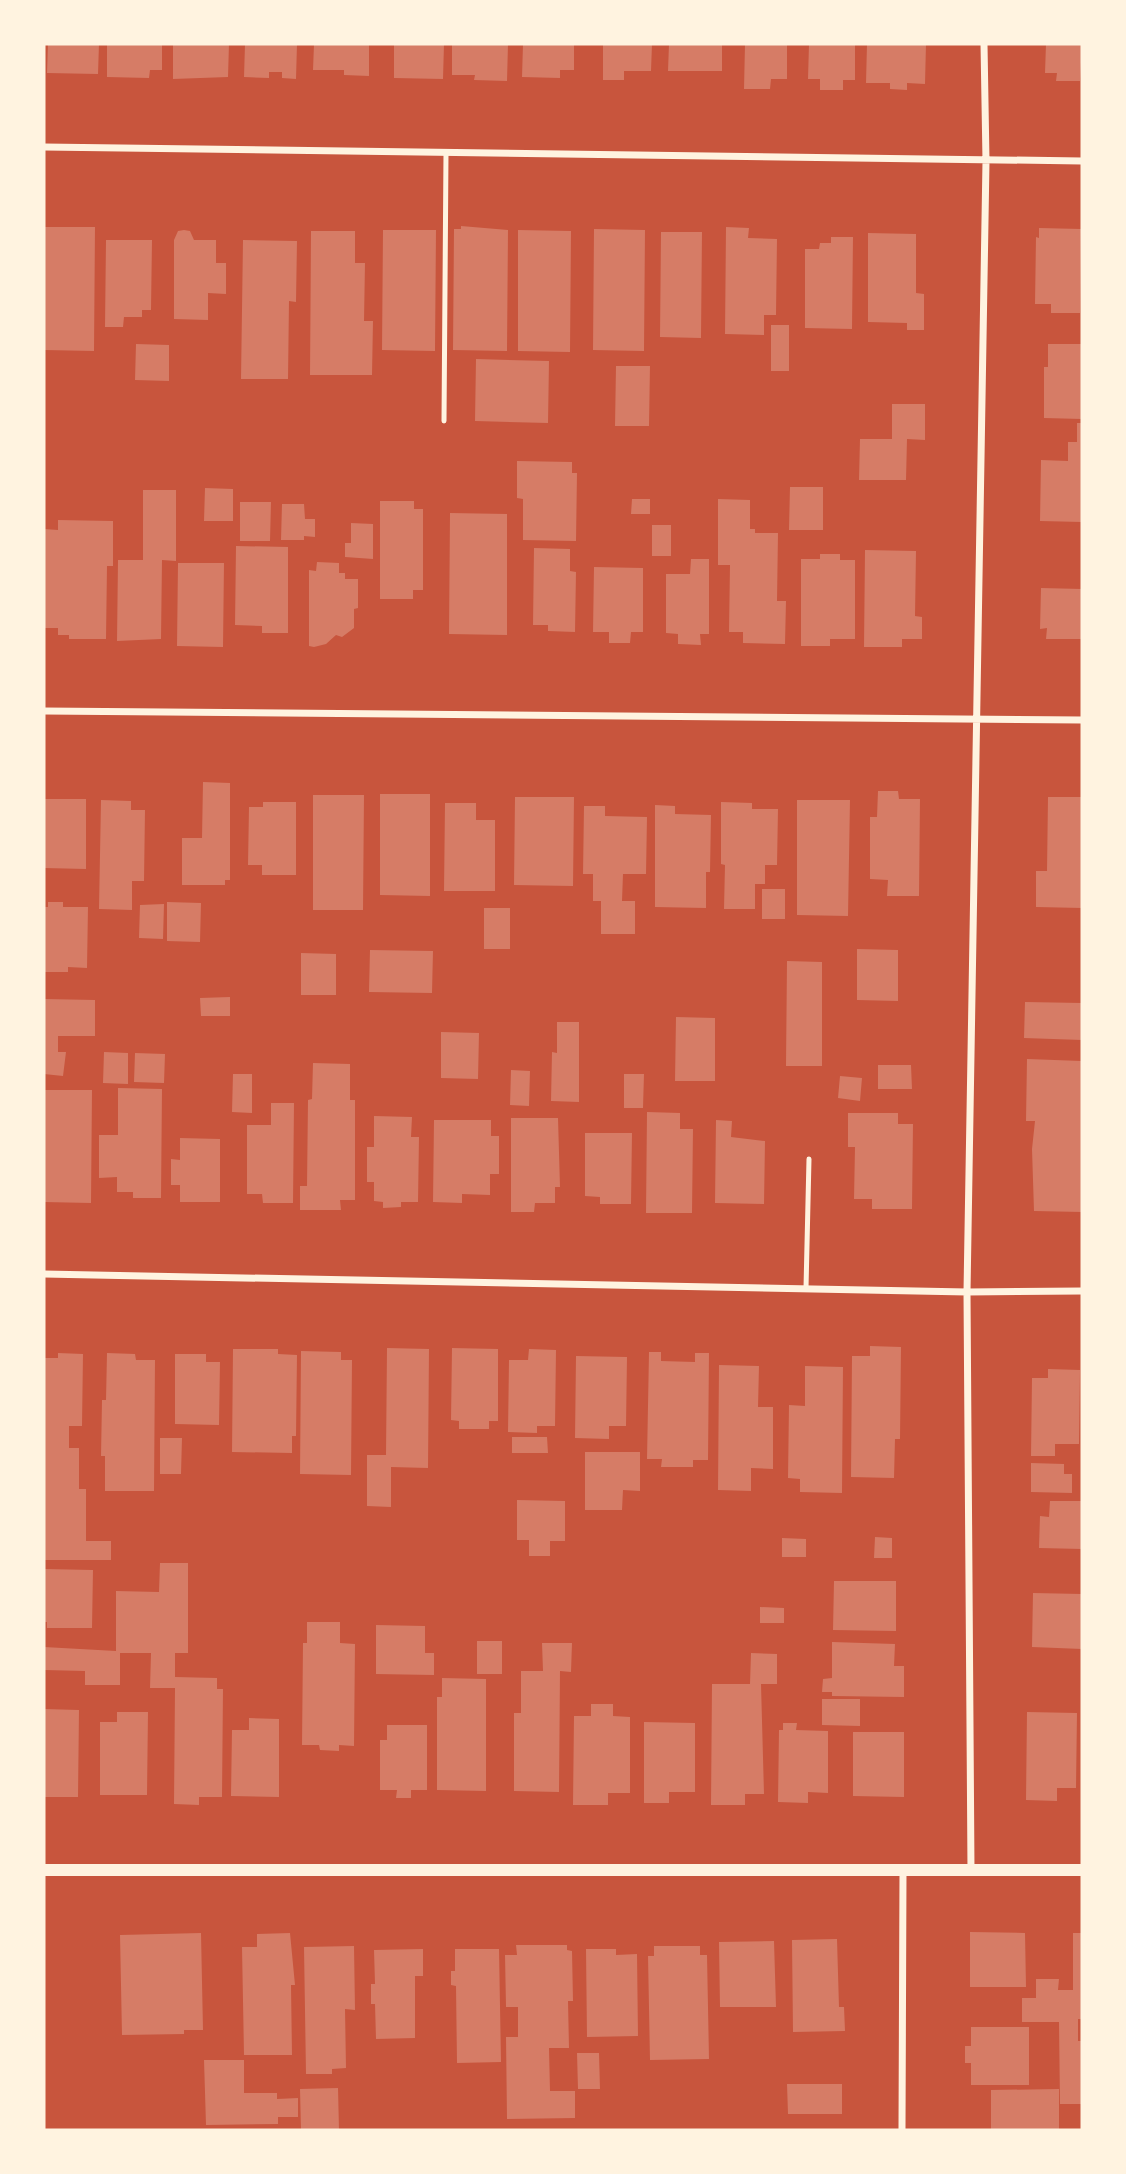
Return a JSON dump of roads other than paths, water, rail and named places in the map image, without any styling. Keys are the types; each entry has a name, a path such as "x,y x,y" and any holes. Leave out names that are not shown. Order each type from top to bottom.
{"street":[{"path":"971,1871 967,1292 986,161 984,44"},
{"path":"44,147 1082,161"},
{"path":"44,711 1082,720"},
{"path":"44,1274 967,1292 1082,1291"},
{"path":"44,1871 1082,1870"},
{"path":"902,2130 903,1872"}],"lane":[{"path":"444,421 446,153"},
{"path":"806,1288 809,1159"}]}
